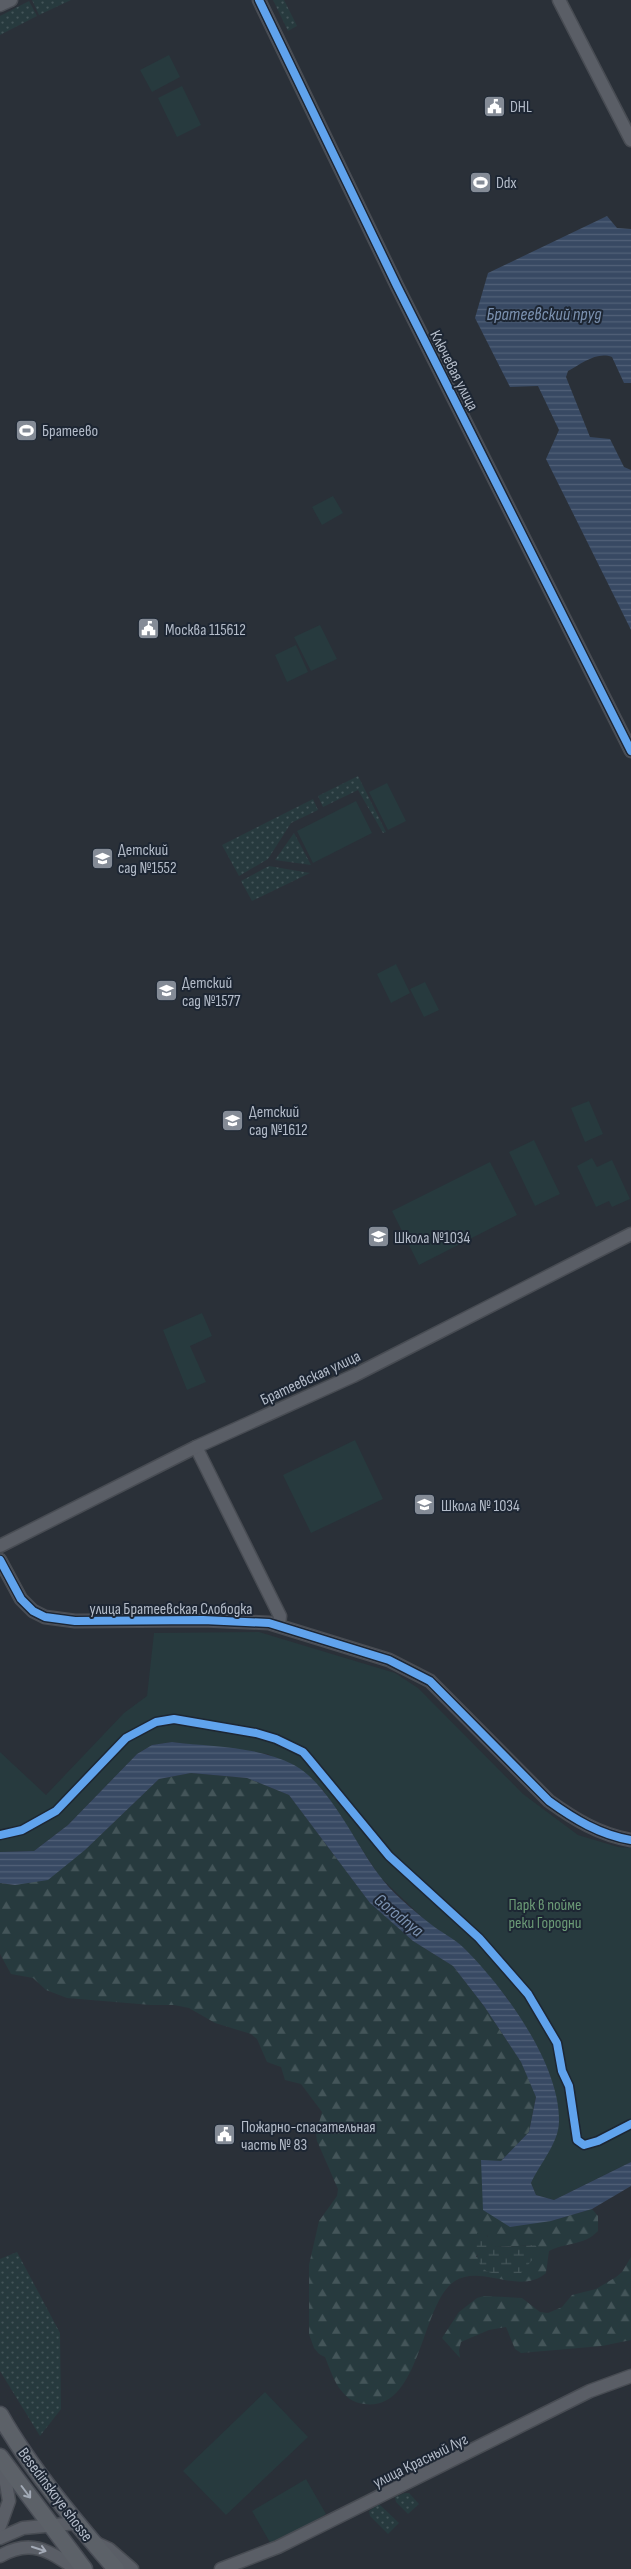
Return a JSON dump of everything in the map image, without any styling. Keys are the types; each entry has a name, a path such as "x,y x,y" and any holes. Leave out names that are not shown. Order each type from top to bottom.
{"main road":[{"name":"Besedinskoye shosse","path":"0,2416 10,2433 77,2523 116,2569"},
{"name":"Besedinskoye shosse","path":"1,2458 84,2569"}],"street":[{"path":"0,5 11,0"},
{"name":"Ключевая улица","path":"259,0 431,356 631,750"},
{"path":"559,0 631,140"},
{"name":"Братеевская улица","path":"0,1546 196,1448 353,1376 631,1234"},
{"path":"196,1448 280,1616 279,1625"},
{"name":"улица Братеевская Слободка","path":"0,1560 21,1599 33,1611 45,1618 75,1621 244,1620 279,1625 389,1660 430,1681 549,1800 564,1812 603,1833 631,1840"},
{"name":"улица Красный Луг","path":"221,2569 278,2548 590,2392 631,2376"},
{"path":"0,2526 9,2501 1,2458"},
{"path":"0,2538 22,2528 77,2523"},
{"path":"92,2542 109,2549 132,2569"},
{"path":"0,2556 18,2547 32,2546 56,2556 76,2569"}],"green space":[{"path":"32,0 71,0 39,15"},
{"path":"273,0 284,0 297,26 288,31"},
{"path":"29,1 37,16 0,35 0,16"},
{"path":"169,55 180,77 152,92 140,70"},
{"path":"182,86 201,125 177,137 158,98"},
{"path":"333,496 343,513 322,525 312,507"},
{"path":"320,625 337,659 311,671 294,637"},
{"path":"296,645 308,672 287,682 275,655"},
{"path":"358,776 386,832 383,833 358,790 323,807 318,796"},
{"path":"387,783 406,821 388,830 369,792"},
{"path":"313,799 318,810 291,823 268,859 239,876 222,845"},
{"path":"356,801 372,833 313,863 297,831"},
{"path":"294,833 311,865 275,860"},
{"path":"269,866 310,873 252,901 241,881"},
{"path":"396,964 410,993 391,1003 377,974"},
{"path":"425,982 439,1010 424,1017 410,989"},
{"path":"589,1101 603,1134 585,1142 571,1108"},
{"path":"534,1140 560,1194 535,1206 509,1152"},
{"path":"592,1158 597,1167 612,1160 630,1199 612,1207 609,1201 596,1207 577,1166"},
{"path":"490,1162 517,1215 419,1265 392,1211"},
{"path":"202,1313 212,1336 190,1346 206,1382 187,1390 163,1330"},
{"path":"355,1440 383,1499 311,1533 283,1475"},
{"name":"Парк в пойме реки Городни","path":"259,1632 395,1673 418,1688 523,1794 578,1835 618,1847 631,1848 631,2162 554,2200 536,2195 531,2183 538,2167 553,2144 508,1999 464,1948 427,1922 380,1877 323,1790 268,1754 172,1742 152,1745 137,1754 68,1825 34,1851 0,1852 0,1752 46,1795 124,1713 147,1696 154,1633"},
{"path":"191,1773 247,1778 289,1795 370,1903 413,1941 453,1966 484,2006 521,2062 536,2096 529,2132 501,2161 551,2221 592,2209 598,2216 598,2231 593,2236 581,2242 549,2251 546,2273 535,2279 524,2282 477,2276 455,2281 443,2293 434,2311 409,2374 398,2391 383,2402 364,2404 356,2402 343,2393 338,2387 325,2357 314,2348 309,2334 309,2265 319,2221 337,2196 338,2189 317,2141 316,2134 322,2112 301,2084 285,2080 281,2067 267,2062 257,2039 251,2034 215,2023 189,2008 174,2005 151,2005 67,1998 46,1990 33,1978 11,1974 0,1954 0,1883 15,1885 85,1850 159,1779","holes":["487,2235 490,2242 496,2247 535,2245 476,2257"]},
{"path":"482,2230 496,2247 535,2245 541,2250 521,2273 497,2274 489,2272 480,2264 478,2256 477,2233"},
{"path":"17,2252 60,2333 61,2409 40,2436 0,2371 0,2259"},
{"path":"631,2257 631,2340 602,2346 521,2353 515,2349 506,2327 489,2330 461,2342 460,2358 442,2338 459,2312 477,2298 484,2296 522,2298 540,2312 548,2313 562,2307 572,2295 596,2289 616,2277 622,2272"},
{"path":"265,2392 308,2437 226,2515 183,2471"},
{"path":"306,2479 326,2514 272,2546 252,2511"},
{"path":"409,2493 419,2504 408,2514 396,2502 395,2497"},
{"path":"379,2504 399,2523 388,2534 370,2516 369,2511"}],"water":[{"name":"Братеевский пруд","path":"607,216 617,228 631,229 631,383 624,383 612,357 606,356 595,357 584,362 568,371 566,377 590,437 610,439 624,467 631,470 631,630 546,459 559,430 538,386 510,387 475,318 488,273"},
{"name":"Gorodnya","path":"172,1742 234,1748 265,1754 294,1765 307,1774 319,1786 341,1815 370,1862 389,1888 428,1922 461,1945 496,1984 527,2028 540,2052 557,2099 559,2121 556,2137 531,2183 536,2195 554,2200 631,2162 631,2186 592,2209 551,2221 510,2227 483,2210 481,2160 501,2161 529,2132 536,2097 521,2062 484,2006 453,1966 413,1941 370,1903 289,1795 247,1778 191,1773 159,1779 85,1850 48,1880 15,1885 0,1883 0,1852 34,1851 68,1825 137,1754 152,1745"}],"cycle path":[{"path":"259,0 397,286 631,751"},
{"path":"0,1560 21,1599 33,1611 45,1617 75,1621 203,1620 269,1623 389,1660 430,1681 549,1801 568,1814 598,1830 631,1840"},
{"path":"0,1835 22,1830 56,1811 126,1738 156,1722 174,1719 256,1733 276,1739 303,1752 389,1856 479,1938 528,1994 557,2043 562,2071 569,2086 577,2140 584,2145 598,2141 631,2124"}],"place":[{"name":"DHL","path":"494,106"},
{"name":"Ddx","path":"480,182"},
{"name":"Братеево","path":"26,430"},
{"name":"Москва 115612","path":"149,629"},
{"name":"Детский сад №1552","path":"102,858"},
{"name":"Детский сад №1577","path":"166,991"},
{"name":"Детский сад №1612","path":"233,1120"},
{"name":"Школа №1034","path":"378,1237"},
{"name":"Школа № 1034","path":"425,1505"},
{"name":"Пожарно-спасательная часть № 83","path":"225,2135"}]}
